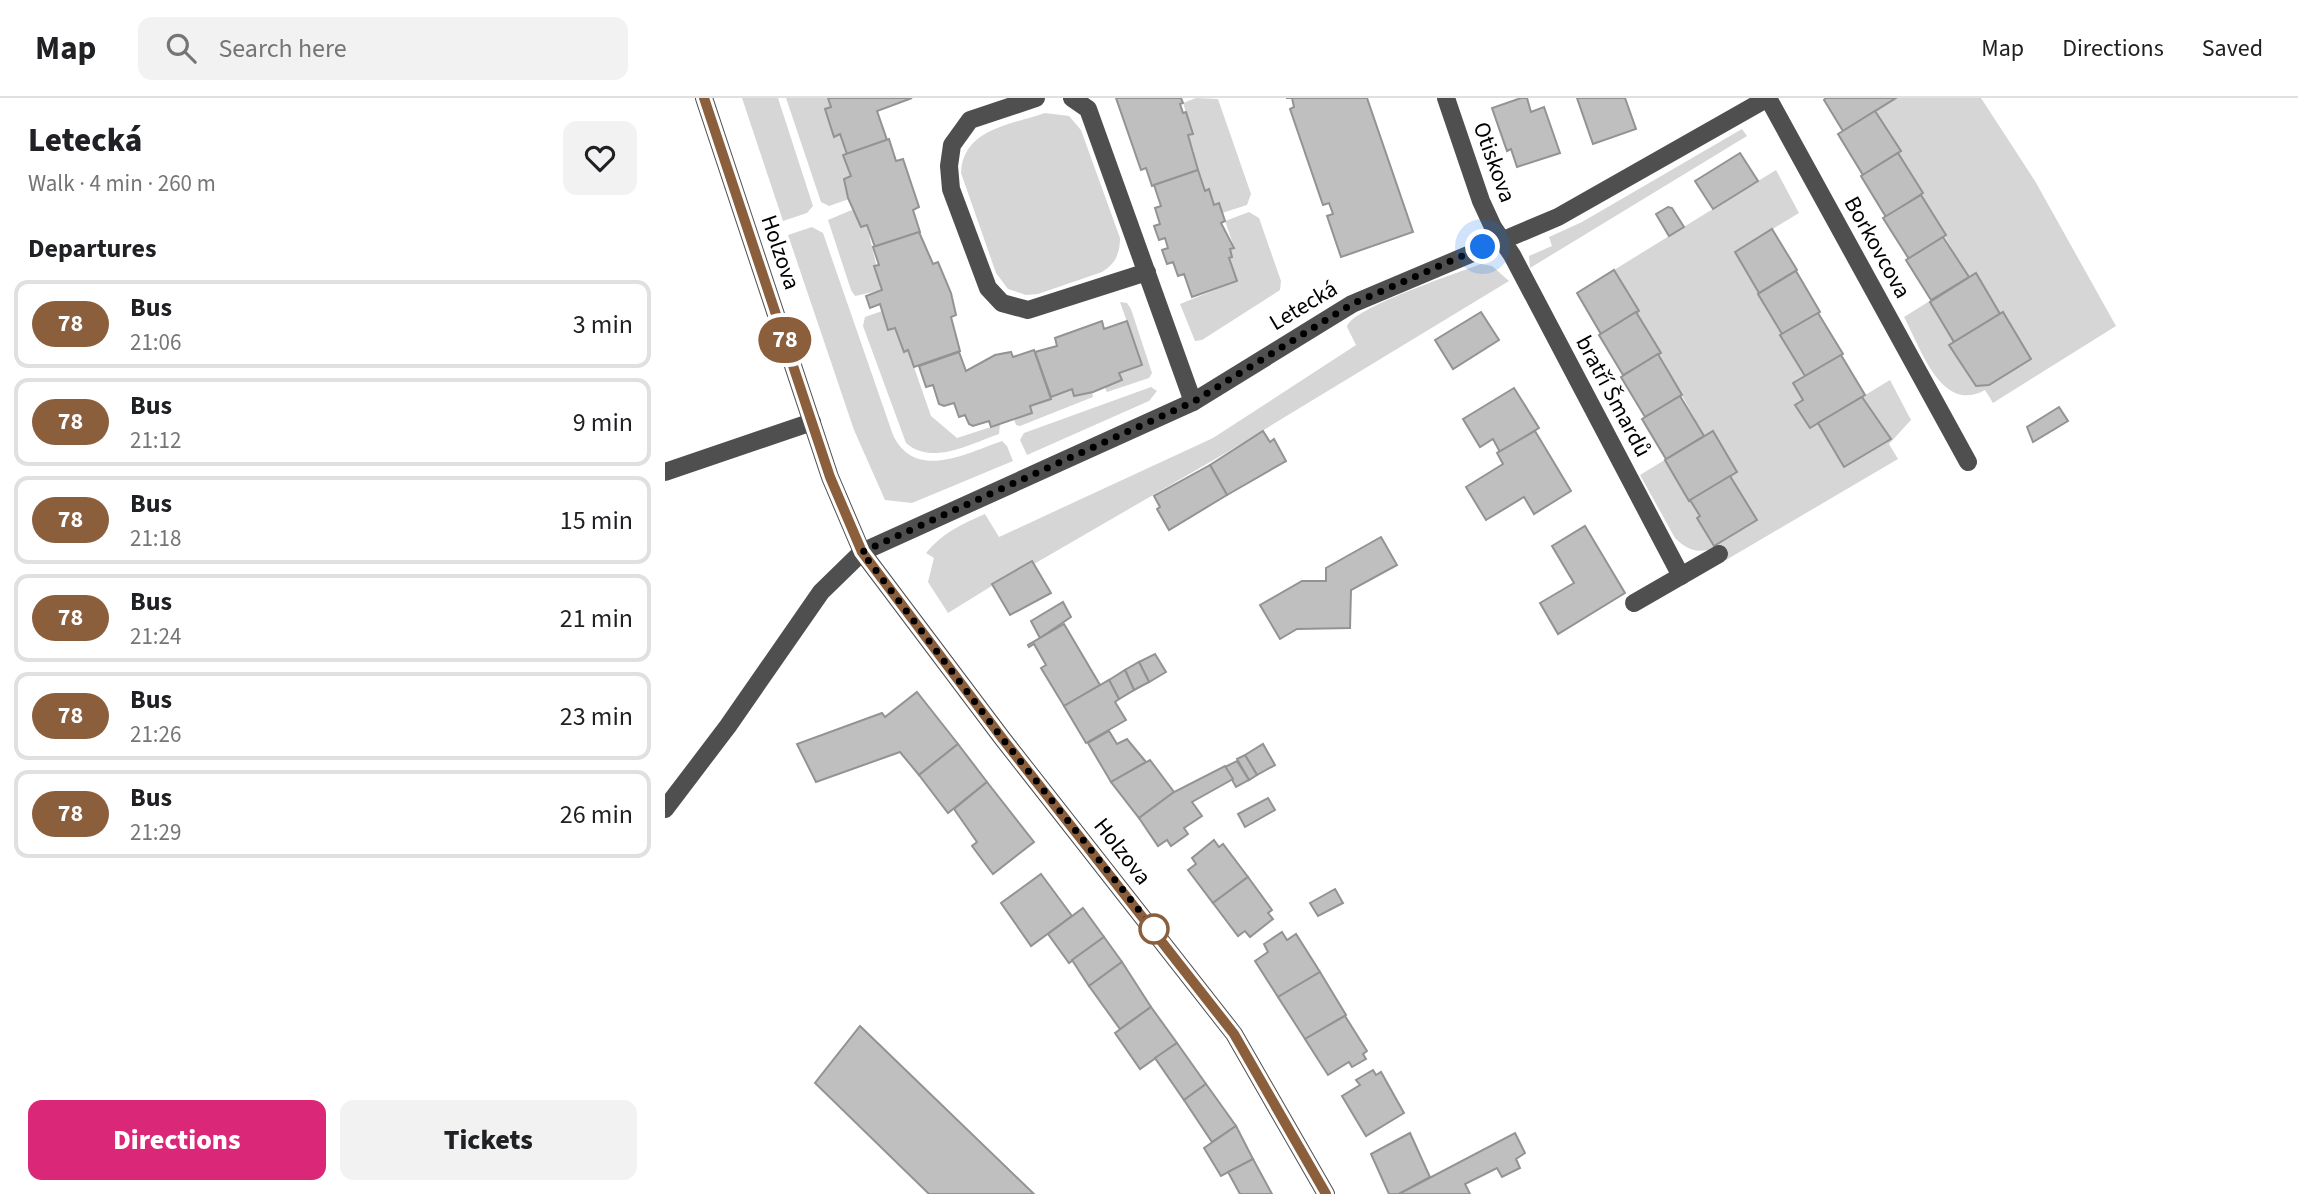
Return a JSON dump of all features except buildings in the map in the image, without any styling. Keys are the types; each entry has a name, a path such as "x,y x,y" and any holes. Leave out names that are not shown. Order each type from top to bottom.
{"street":[{"name":"Holzova","path":"703,98 830,477 862,552 1002,738 1234,1034 1326,1194"},
{"path":"1036,98 970,120 952,145 949,166 951,189 988,288 1002,303 1028,310 1147,272"},
{"path":"1072,98 1088,109 1193,402"},
{"name":"Otiskova","path":"1446,98 1481,201 1501,240"},
{"name":"Letecká","path":"862,552 1193,402 1352,304 1558,217 1768,98"},
{"name":"Borkovcova","path":"1768,98 1968,462"},
{"name":"bratří Šmardů","path":"1501,240 1512,255 1681,576"},
{"path":"665,472 812,422"},
{"path":"665,809 728,726 821,592 862,552"},
{"path":"1634,603 1719,554"}],"shaded area":[{"path":"742,98 778,98 813,206 807,213 783,221"},
{"path":"786,98 828,98 831,107 825,110 834,136 840,134 847,154 843,155 851,176 844,179 849,199 829,206 821,202"},
{"path":"1196,98 1218,99 1251,194 1247,205 1222,213 1219,204 1214,205 1209,190 1205,191 1191,153 1194,152 1188,135 1193,134 1183,103"},
{"path":"1896,98 1981,98 2035,181 2116,326 1993,403 1985,390 1970,395 1956,393 1944,386 1925,359 1904,317 1968,277 1921,195 1923,193 1898,153 1900,151 1875,111 1813,148"},
{"path":"1045,113 1069,116 1081,130 1120,244 1113,262 1102,272 1038,294 1026,295 1008,289 996,273 961,173 964,158 979,138 1004,126"},
{"path":"1742,129 1747,136 1530,268 1529,256 1552,246 1549,237 1582,222"},
{"path":"1776,170 1799,213 1735,252 1805,376 1793,383 1803,400 1795,405 1810,428 1818,423 1844,466 1890,439 1862,397 1890,380 1911,420 1889,444 1898,459 1726,560 1718,546 1700,551 1685,546 1675,538 1640,475 1704,436 1614,270"},
{"path":"854,209 861,227 867,225 882,290 855,296 828,220"},
{"path":"1249,212 1259,218 1281,281 1280,290 1202,340 1195,341 1180,304 1237,281 1229,258 1232,257 1230,249 1234,247 1225,221"},
{"path":"812,227 823,233 893,435 902,449 927,461 942,460 1002,441 1013,461 912,503 885,500 854,430 788,235"},
{"path":"1481,264 1492,266 1509,281 1229,451 1034,564 1032,561 948,613 928,582 934,558 926,553 953,530 985,514 999,537 1213,438 1356,345 1347,327 1352,319 1385,301"},
{"path":"1120,302 1127,303 1131,309 1152,373 1149,378 1107,392 1104,386 1121,380 1119,373 1142,365"},
{"path":"882,311 888,330 895,328 904,351 908,350 931,416 957,438 1000,424 999,434 939,453 916,450 906,443 863,326 865,317"},
{"path":"1151,387 1157,391 1149,401 1027,455 1020,440 1024,433"},
{"path":"1072,389 1074,396 1092,390 1093,397 1020,426 1016,425 1014,419 1032,413 1030,406"}],"bus line":[{"name":"78","path":"704,98 830,477 862,552 1002,738 1234,1034 1326,1194"}],"route":[{"path":"1154,929 1002,738 862,552 1193,402 1352,304 1483,247"}]}
